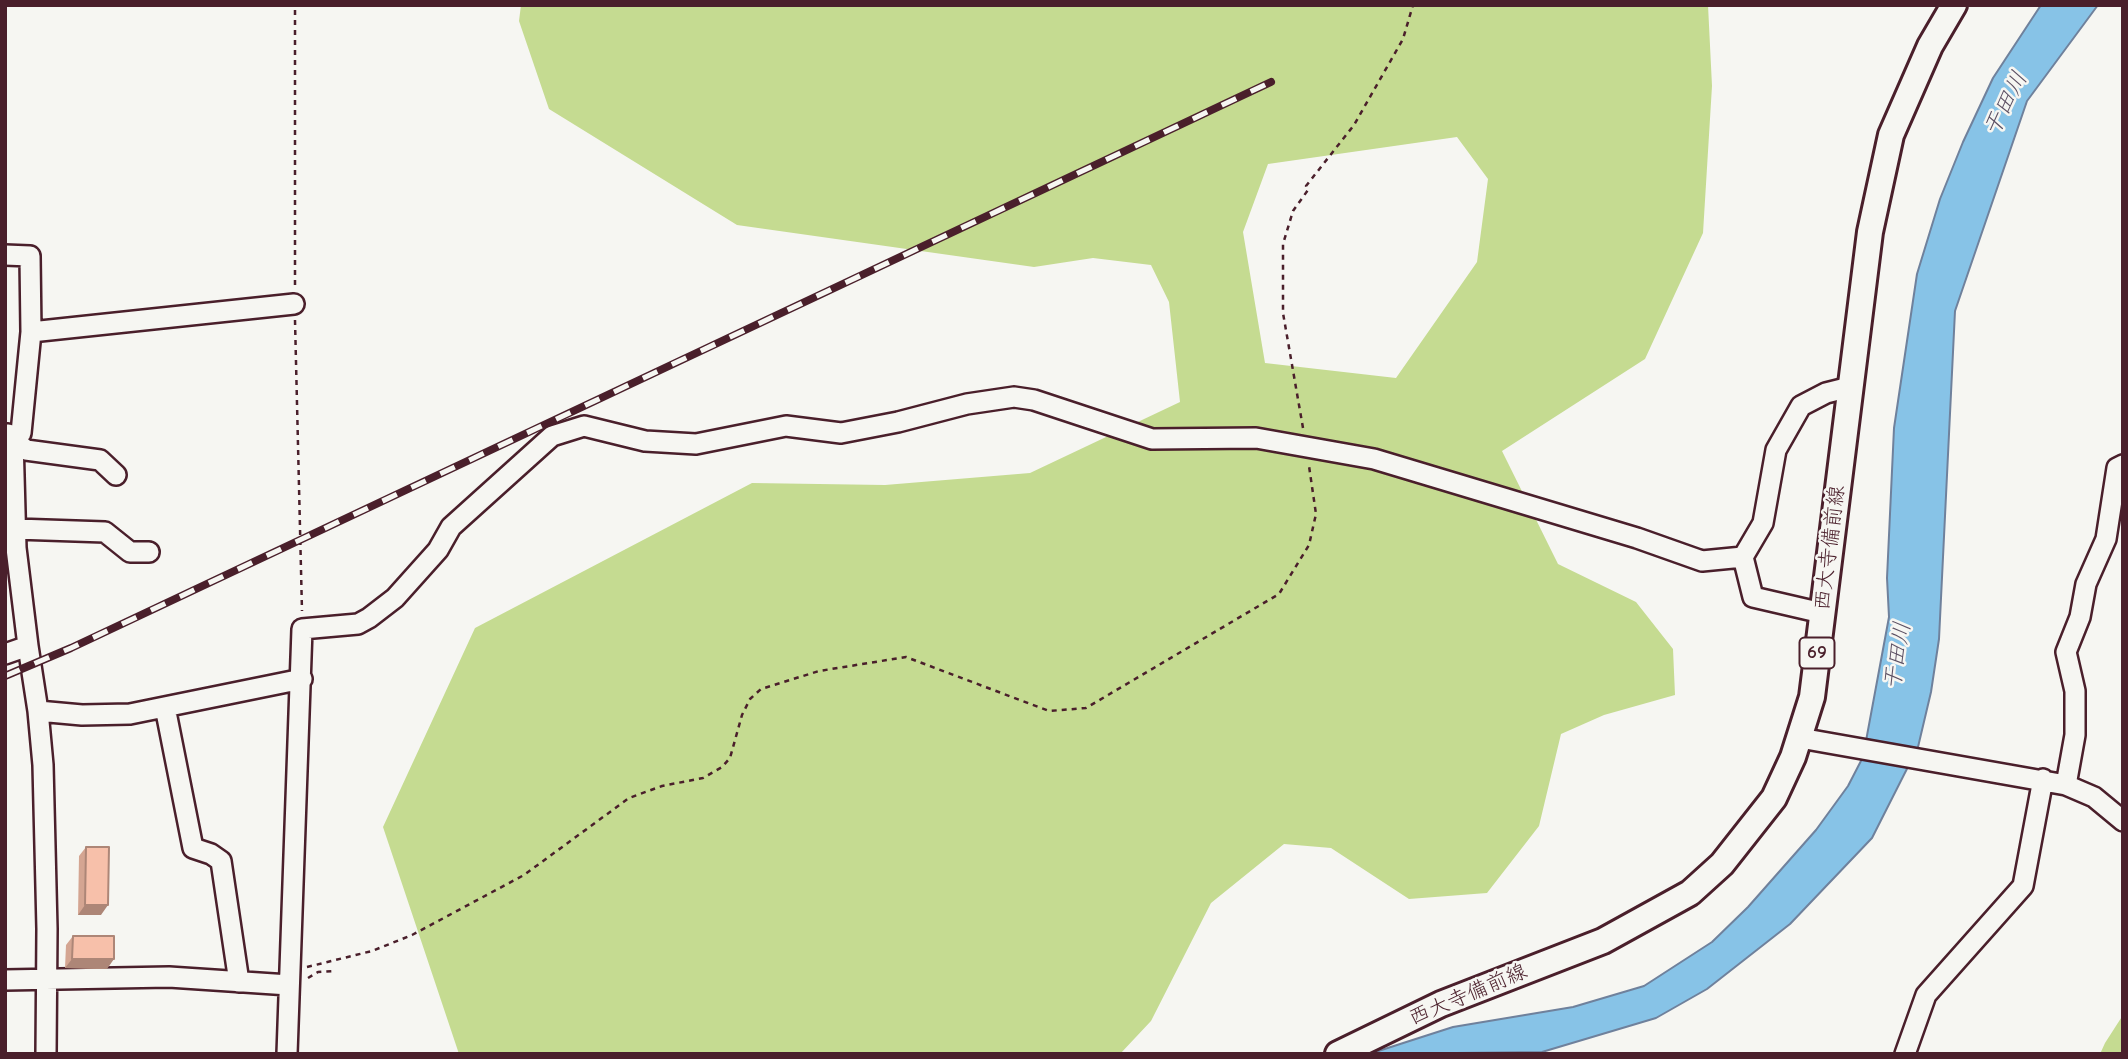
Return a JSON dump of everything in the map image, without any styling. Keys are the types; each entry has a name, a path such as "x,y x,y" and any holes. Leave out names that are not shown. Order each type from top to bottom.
{"main road":[{"name":"西大寺備前線","path":"1338,1054 1454,999 1604,941 1690,893 1723,864 1774,798 1800,738 1812,697 1870,232 1891,135 1930,46 1954,5"}],"street":[{"path":"5,255 30,256 31,332 21,433 9,435"},
{"path":"31,332 294,304"},
{"path":"1822,613 1753,597 1743,557 1763,523 1776,450 1801,406 1826,393 1850,387"},
{"path":"287,1054 294,808 303,629 358,624 395,598 438,550 451,527 552,436 584,426 645,441 696,444 786,426 841,433 967,404 1014,397 1034,400 1152,439 1256,438 1306,444 1374,458 1637,538 1702,561 1743,557"},
{"path":"9,435 26,450 100,460 116,475"},
{"path":"9,435 28,646 43,765 46,1054"},
{"path":"2066,785 2075,724 2075,691 2066,652 2080,617 2086,584 2106,539 2117,468 2123,465"},
{"path":"16,529 105,532 130,552 149,552"},
{"path":"5,654 28,646"},
{"path":"38,711 94,715 130,714 302,679"},
{"path":"165,707 193,848 211,854 221,861 239,982"},
{"path":"1800,738 2066,785 2094,797 2123,821"},
{"path":"1905,1054 1926,995 2023,886 2042,779"},
{"path":"5,980 169,977 239,982 289,978"}],"path":[{"path":"289,978 412,935 524,875 629,798 662,786 703,778 722,767 730,758 750,699 761,689 819,671 906,657 1049,711 1086,708 1279,594 1309,545 1316,514 1283,313 1283,244 1293,211 1308,190 1306,186 1354,125 1403,39 1413,5"},
{"path":"289,978 302,983 318,972 334,971"}],"green space":[{"path":"521,5 1708,5 1712,86 1703,233 1645,359 1502,451 1558,564 1636,602 1673,649 1675,695 1604,715 1561,734 1539,826 1487,893 1409,899 1331,848 1284,844 1211,903 1151,1021 1120,1054 459,1054 383,827 475,628 752,483 885,485 1030,473 1180,402 1169,302 1151,265 1093,258 1034,267 737,225 549,109 519,21","holes":["1457,137 1488,179 1477,262 1396,378 1265,363 1243,232 1268,164"]},
{"path":"2123,1015 2123,1054 2100,1054 2105,1043"}],"water":[{"name":"干田川","path":"2041,5 2098,5 2027,101 1955,311 1939,639 1931,692 1918,747 1872,838 1790,924 1707,989 1656,1018 1542,1052 1369,1054 1453,1027 1573,1007 1644,986 1712,942 1748,907 1816,830 1848,786 1863,757 1889,617 1887,578 1894,428 1917,274 1940,199 1963,142 1993,78"}],"building":[{"path":"86,847 109,847 108,905 85,905"},
{"path":"73,936 114,936 114,959 72,959"}],"railway":[{"path":"5,676 71,648 1271,82"}]}
